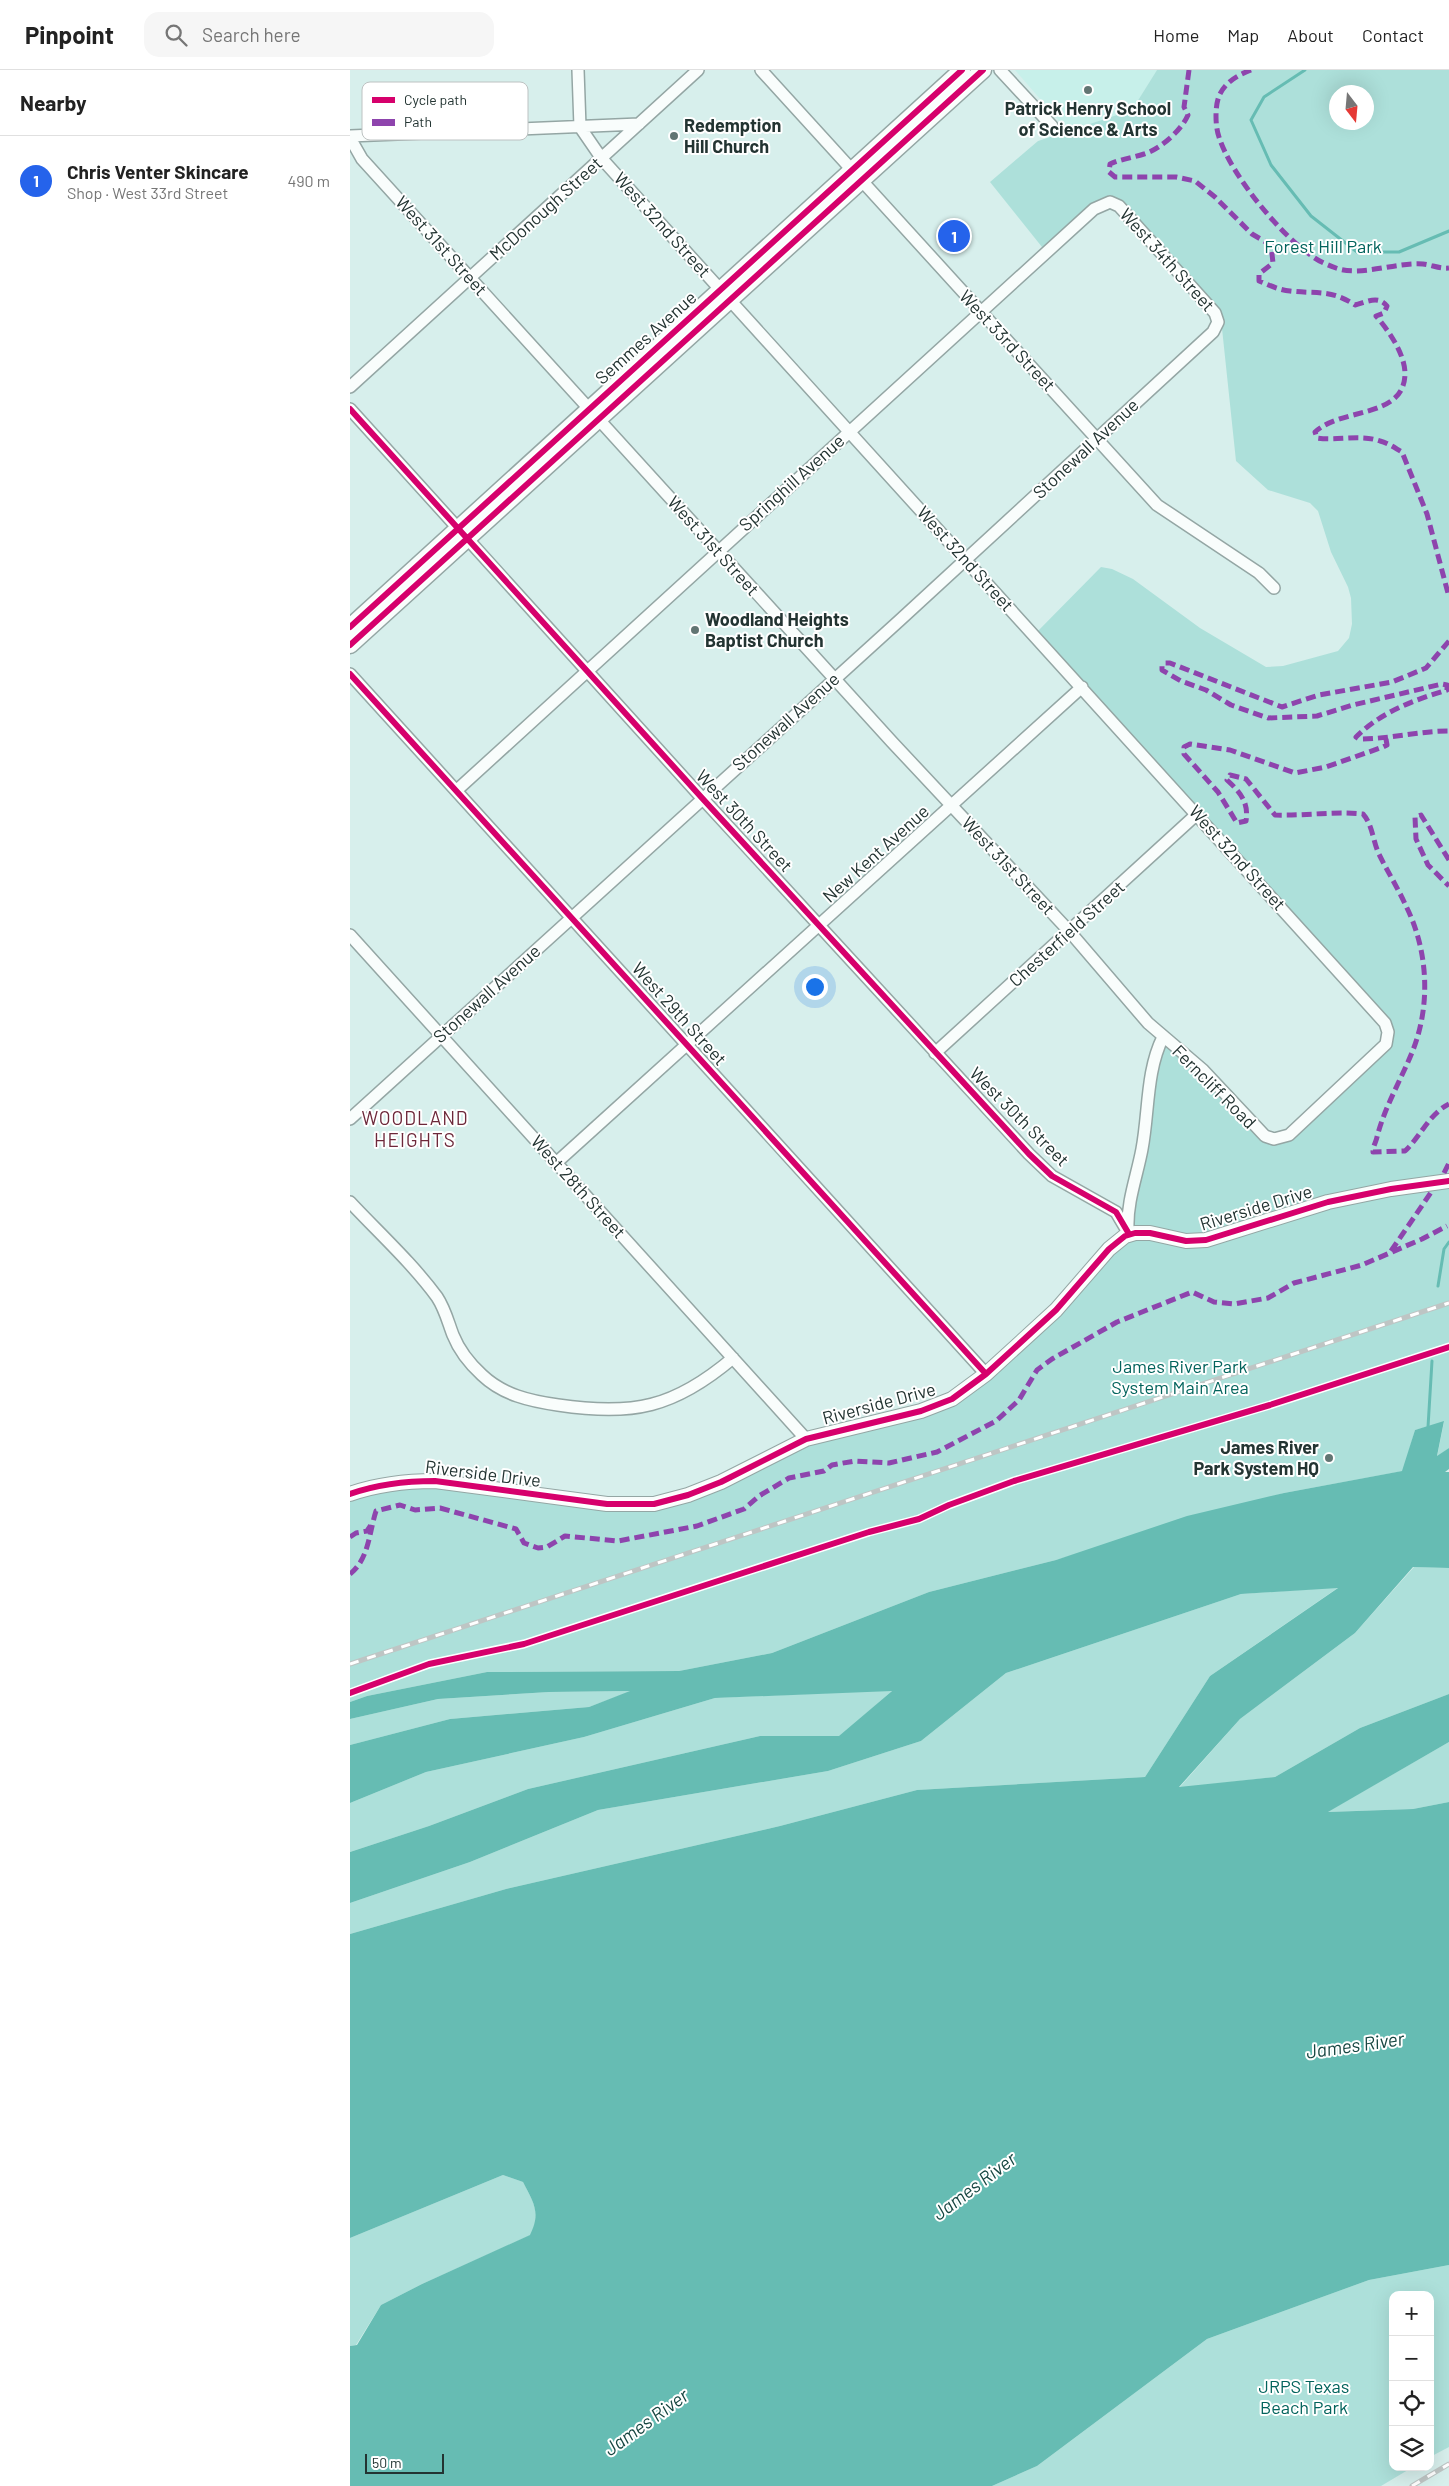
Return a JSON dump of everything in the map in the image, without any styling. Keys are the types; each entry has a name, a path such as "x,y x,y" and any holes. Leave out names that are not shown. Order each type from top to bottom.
{"main road":[{"name":"Semmes Avenue","path":"857,175 962,70"},
{"name":"Semmes Avenue","path":"350,645 462,534 857,175 983,70"},
{"name":"Semmes Avenue","path":"350,627 462,534"}],"street":[{"path":"578,70 580,127"},
{"name":"McDonough Street","path":"350,387 698,70"},
{"name":"West 33rd Street","path":"761,70 1157,505 1259,572 1274,588"},
{"path":"1000,70 1052,126"},
{"path":"528,129 639,124"},
{"name":"West 32nd Street","path":"580,127 602,159 1381,1018 1388,1032"},
{"name":"West 31st Street","path":"350,137 362,159 950,806 1070,932 1163,1037"},
{"name":"Springhill Avenue","path":"457,790 980,312 1094,210 1110,202"},
{"name":"West 34th Street","path":"1110,202 1123,210 1213,310 1218,322"},
{"name":"Stonewall Avenue","path":"350,1118 1098,439 1213,332 1218,322"},
{"name":"West 30th Street","path":"350,409 702,798 1042,1168 1116,1212 1129,1234"},
{"name":"West 29th Street","path":"350,674 986,1374"},
{"name":"New Kent Avenue","path":"556,1163 688,1046 1082,688"},
{"name":"Chesterfield Street","path":"935,1053 1070,932 1197,814"},
{"name":"West 28th Street","path":"350,936 806,1439"},
{"name":"Ferncliff Road","path":"1129,1234 1128,1206 1146,1127 1152,1065 1163,1037 1202,1070 1262,1134 1274,1139 1284,1137 1294,1131 1386,1044 1388,1032"},
{"name":"Riverside Drive","path":"350,1494 386,1484 435,1481 607,1504 654,1504 688,1495 721,1482 806,1439 937,1406 962,1393 986,1374 1065,1301 1109,1249 1129,1234 1150,1234 1186,1241 1206,1240 1344,1198 1449,1181"},
{"path":"350,1202 430,1288 441,1304 459,1347 474,1368 493,1384 528,1400 591,1410 639,1408 658,1403 695,1388 714,1375 733,1358"}],"shaded area":[{"name":"Patrick Henry School of Science & Arts","path":"1015,70 1157,70 1132,110 1068,131"}],"green space":[{"path":"1157,70 1449,70 1449,1448 1437,1457 1444,1422 1415,1430 1403,1471 1284,1493 1056,1560 929,1592 772,1653 679,1671 487,1672 367,1696 350,1702 350,1494 386,1484 654,1504 780,1450 962,1393 1119,1240 1163,1037 1261,1134 1279,1139 1384,1045 1388,1032 1035,634 1101,567 1112,569 1133,579 1200,628 1266,667 1283,666 1338,651 1349,638 1352,624 1351,598 1348,587 1331,552 1318,511 1310,503 1268,490 1236,461 1221,319 1111,203 1046,252 990,182 1038,141 1132,110"},
{"path":"1414,1567 1449,1568 1449,1694 1360,1728 1275,1777 1179,1788 1240,1719 1355,1633"},
{"path":"1339,1587 1210,1676 1145,1777 917,1790 780,1826 506,1889 350,1934 350,1903 470,1862 598,1810 828,1771 921,1741 1006,1673 1241,1594"},
{"path":"893,1690 839,1737 760,1736 528,1789 429,1826 350,1852 350,1803 426,1772 584,1737 715,1698"},
{"path":"632,1691 589,1707 450,1719 350,1745 350,1719 438,1699 549,1692"},
{"path":"1449,1742 1449,1802 1413,1809 1327,1812"},
{"path":"503,2175 523,2182 530,2196 536,2214 531,2235 422,2284 381,2305 356,2345 350,2346 350,2238"},
{"name":"JRPS Texas Beach Park","path":"1449,2265 1449,2447 1434,2455 1434,2291 1389,2291 1389,2471 1406,2471 1381,2486 992,2486 1037,2466 1207,2339 1369,2280"}],"water":[{"name":"James River","path":"1444,1421 1437,1456 1449,1448 1449,1469 1445,1472 1449,1472 1449,1568 1413,1567 1355,1633 1240,1719 1179,1787 1275,1777 1360,1728 1449,1694 1449,1742 1328,1812 1413,1809 1449,1802 1449,2265 1369,2280 1207,2339 1037,2466 992,2486 350,2486 350,2346 357,2345 381,2305 422,2284 530,2235 536,2214 533,2202 523,2182 503,2175 350,2238 350,1934 506,1889 780,1826 917,1790 1145,1777 1210,1676 1338,1588 1241,1594 1006,1673 921,1741 828,1771 598,1810 470,1862 350,1903 350,1852 429,1826 528,1789 760,1736 839,1736 892,1691 715,1698 584,1737 426,1772 350,1803 350,1745 450,1719 589,1707 630,1691 549,1692 438,1699 350,1719 350,1702 367,1696 487,1672 679,1671 772,1653 929,1592 1056,1560 1187,1516 1284,1493 1402,1471 1415,1430"}],"waterway":[{"path":"1305,70 1264,97 1251,120 1271,165 1311,216 1357,252 1399,252 1449,231"},
{"path":"1438,1286 1444,1249 1449,1242"},
{"path":"1428,1427 1432,1361"}],"railway":[{"path":"350,1664 1449,1303"},
{"path":"1412,2486 1449,2464"}],"marked path":[{"path":"1189,70 1184,107 1188,115 1185,121 1169,139 1157,148 1150,152 1110,164 1109,172 1115,177 1176,177 1195,181 1215,197 1252,234 1271,245 1273,263 1259,274 1259,281 1286,290 1331,294 1355,305 1376,300 1387,306 1384,313 1376,316 1391,336 1402,359 1405,374 1402,388 1394,399 1383,406 1340,419 1327,424 1315,432 1317,438 1372,439 1386,443 1402,452 1427,514 1449,597"},
{"path":"1251,70 1232,80 1222,91 1216,110 1216,122 1225,152 1234,168 1271,219 1299,246 1317,260 1336,268 1356,271 1412,264 1449,268"},
{"path":"1449,641 1426,668 1392,682 1319,695 1282,707 1170,663 1165,663 1162,666 1162,670 1181,681 1206,690 1231,705 1268,718 1317,716 1353,705 1442,684 1447,685 1447,690 1422,698 1387,714 1356,737 1359,739 1371,739 1449,731"},
{"path":"1386,739 1387,745 1383,747 1326,767 1295,773 1230,750 1190,744 1184,747 1184,754 1218,792 1237,823 1246,821 1247,814 1243,798 1227,780 1230,775 1246,779 1275,815 1363,814 1370,827 1378,852 1403,899 1413,923 1423,959 1424,977 1423,1014 1419,1032 1384,1115 1373,1152 1405,1151 1436,1113 1449,1104"},
{"path":"1449,860 1421,815 1415,817 1416,839 1428,865 1449,886"},
{"path":"1444,1173 1449,1163"},
{"path":"1391,1251 1432,1191"},
{"path":"350,1574 365,1553 376,1511 400,1505 415,1510 440,1508 516,1529 524,1543 538,1548 547,1547 565,1536 618,1541 697,1526 744,1509 759,1496 789,1478 824,1471 832,1465 855,1461 889,1463 937,1452 996,1421 1019,1400 1037,1370 1052,1359 1117,1322 1192,1292 1214,1302 1234,1304 1268,1298 1294,1283 1362,1265 1447,1226"},
{"path":"350,1537 356,1533 367,1531 371,1525"}],"cycle path":[{"path":"350,627 962,70"},
{"path":"350,645 983,70"},
{"path":"350,409 702,798 1029,1154 1052,1176 1116,1212 1129,1234"},
{"path":"350,674 986,1374"},
{"path":"350,1494 392,1484 435,1481 607,1504 654,1504 688,1495 721,1482 806,1439 921,1411 952,1399 986,1374 1056,1310 1109,1249 1125,1236 1135,1233 1150,1233 1186,1241 1206,1240 1328,1202 1391,1189 1449,1181"},
{"path":"350,1693 429,1664 524,1644 869,1532 919,1519 949,1505 1014,1481 1270,1405 1449,1347"}],"place":[{"name":"Patrick Henry School of Science & Arts","path":"1088,90"},
{"name":"Redemption Hill Church","path":"674,136"},
{"name":"Chris Venter Skincare","path":"954,236"},
{"name":"Woodland Heights Baptist Church","path":"695,630"},
{"name":"James River Park System HQ","path":"1329,1458"}],"district":[{"name":"WOODLAND HEIGHTS","path":"415,1129"}],"park label":[{"name":"Forest Hill Park","path":"1323,247"},
{"name":"James River Park System Main Area","path":"1180,1377"}]}
